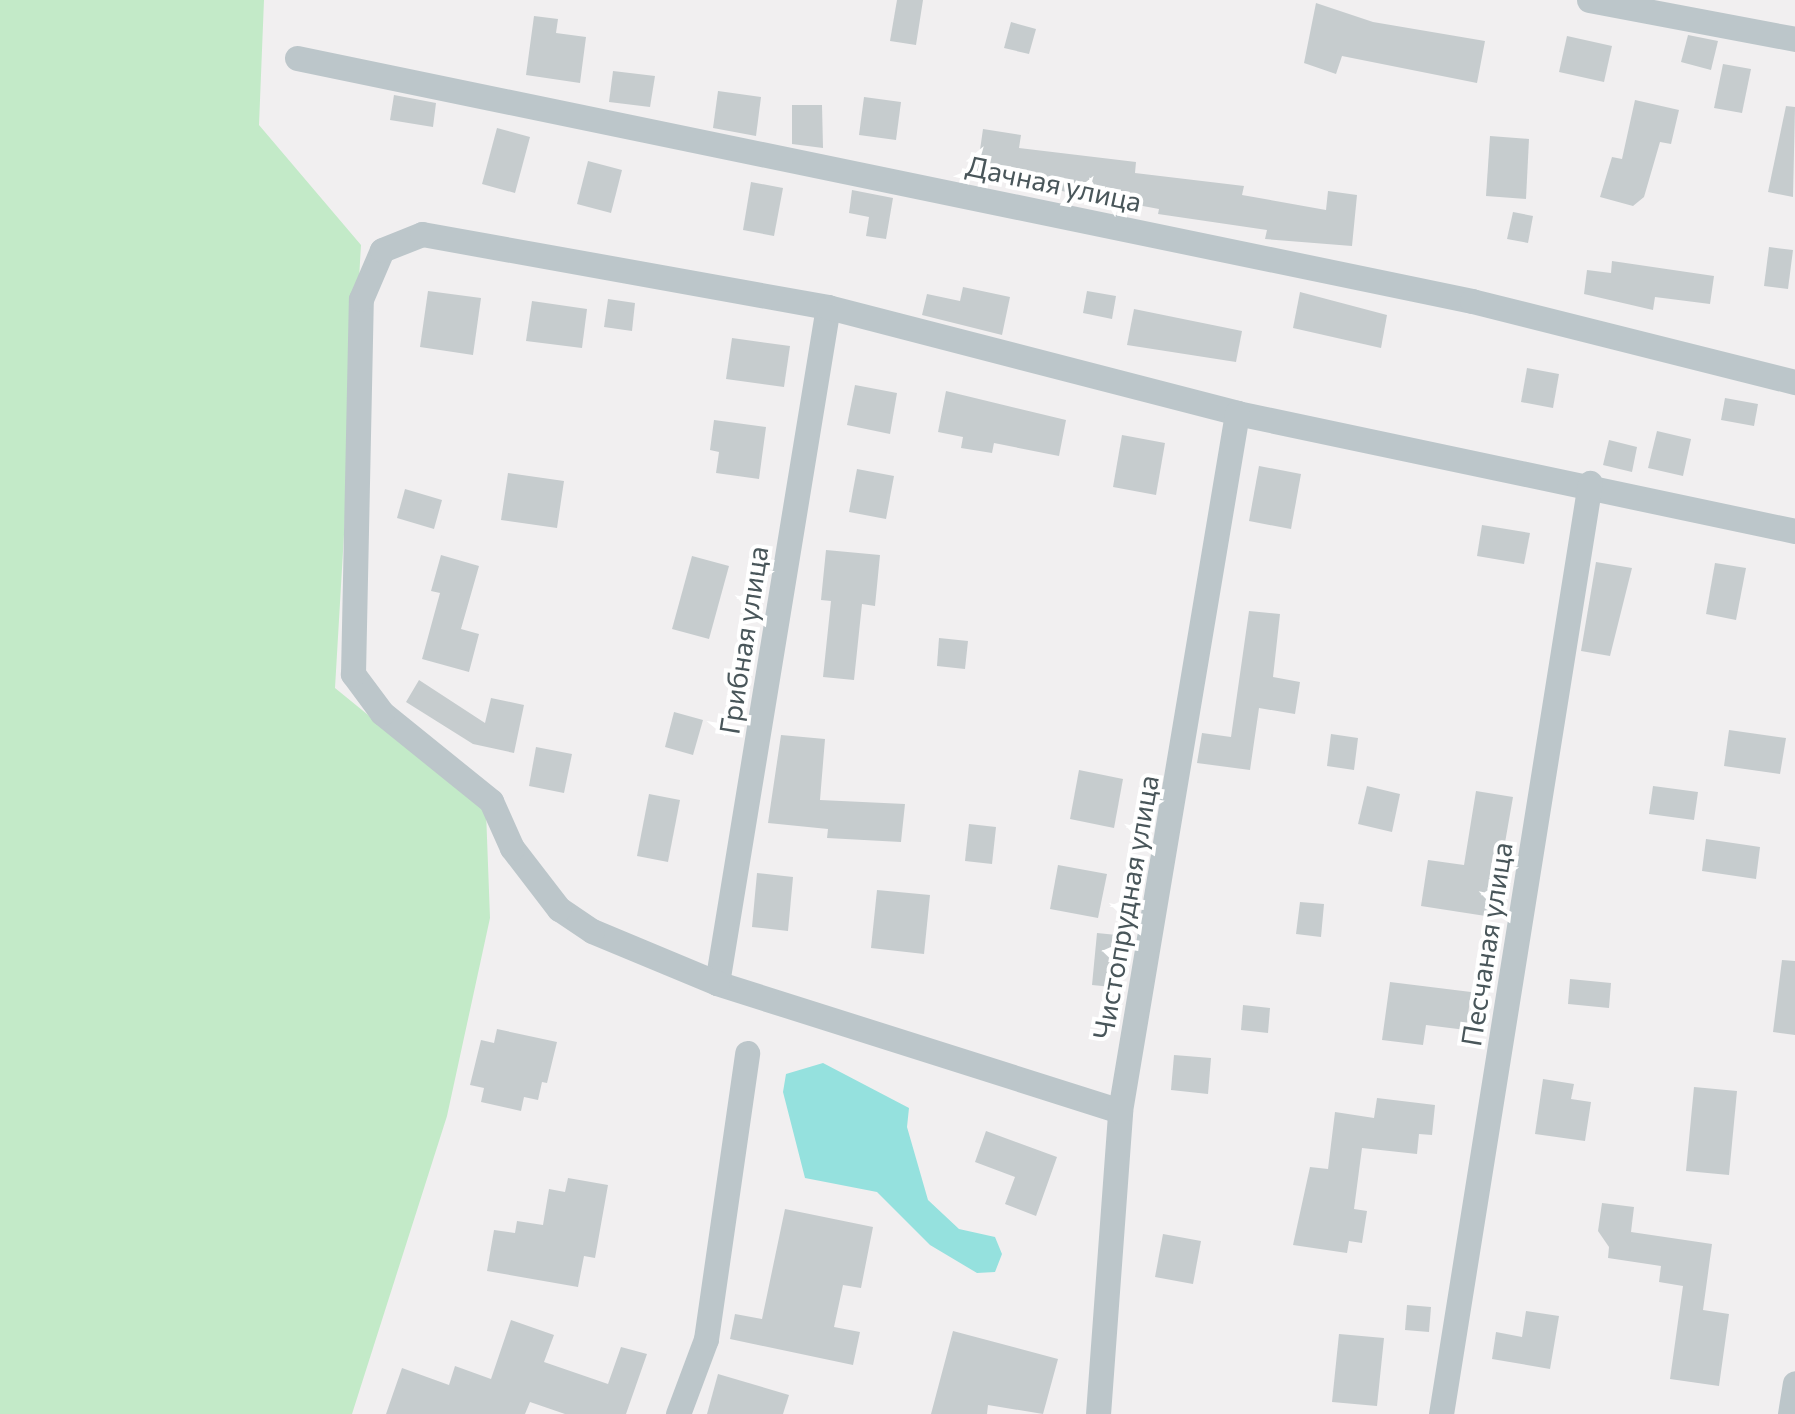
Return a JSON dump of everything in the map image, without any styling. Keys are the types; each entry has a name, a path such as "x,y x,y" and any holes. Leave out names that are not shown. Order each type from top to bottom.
{"street":[{"path":"1590,0 1795,39"},
{"name":"Дачная улица","path":"296,58 1472,301 1795,382"},
{"path":"1120,1111 717,982 592,931 559,909 512,848 492,802 382,713 353,674 361,299 382,250 422,234 828,307 1236,413 1590,483 1795,531"},
{"name":"Грибная улица","path":"717,982 828,307"},
{"name":"Чистопрудная улица","path":"1098,1414 1120,1111 1236,413"},
{"name":"Песчаная улица","path":"1442,1414 1590,483"},
{"path":"678,1414 706,1339 747,1053"},
{"path":"1790,1414 1795,1383"}],"green space":[{"path":"0,0 264,0 259,125 361,245 335,688 486,811 490,918 447,1116 352,1414 0,1414"}],"water":[{"path":"823,1063 909,1108 907,1127 928,1200 959,1229 995,1237 1002,1254 995,1272 977,1273 930,1245 877,1192 805,1178 783,1092 786,1074"}],"building":[{"path":"897,0 923,0 916,45 890,41"},
{"path":"1316,3 1373,22 1485,41 1477,83 1342,56 1336,74 1304,63"},
{"path":"534,16 558,19 556,33 586,37 580,83 526,75"},
{"path":"1011,22 1036,29 1029,54 1004,48"},
{"path":"1688,35 1718,41 1711,70 1681,62"},
{"path":"1567,36 1612,46 1604,82 1559,72"},
{"path":"1723,64 1751,69 1742,113 1714,108"},
{"path":"613,71 655,76 650,107 609,102"},
{"path":"718,91 761,97 756,136 713,128"},
{"path":"394,95 436,103 433,127 390,120"},
{"path":"864,97 901,102 896,140 859,135"},
{"path":"1635,100 1679,110 1671,144 1660,142 1644,197 1633,206 1600,197 1612,157 1622,159"},
{"path":"792,105 822,105 823,148 792,144"},
{"path":"1786,106 1795,107 1793,197 1768,192"},
{"path":"497,128 530,137 515,193 482,184"},
{"path":"983,129 1021,135 1019,148 1136,162 1135,173 1244,186 1242,195 1326,210 1328,191 1357,195 1352,246 1265,239 1267,230 1158,214 1159,209 1040,187 1041,180 977,171"},
{"path":"1490,136 1529,139 1526,199 1486,196"},
{"path":"588,161 622,170 611,213 577,204"},
{"path":"751,182 783,188 774,236 743,230"},
{"path":"852,190 893,198 886,239 866,236 869,217 849,213"},
{"path":"1513,212 1533,216 1528,243 1507,239"},
{"path":"1769,247 1793,250 1788,289 1764,286"},
{"path":"1612,261 1714,276 1710,304 1655,297 1653,310 1584,294 1587,270 1611,273"},
{"path":"963,287 1010,297 1002,335 922,315 927,294 960,301"},
{"path":"428,291 481,298 473,355 420,347"},
{"path":"1087,291 1116,296 1112,319 1083,313"},
{"path":"1300,292 1387,315 1381,348 1293,328"},
{"path":"608,299 635,303 632,331 604,327"},
{"path":"532,301 587,309 582,348 526,341"},
{"path":"1134,309 1242,331 1236,362 1127,345"},
{"path":"732,338 790,346 784,387 726,379"},
{"path":"1527,368 1559,374 1553,408 1521,402"},
{"path":"855,385 897,393 890,434 847,425"},
{"path":"946,391 1066,420 1059,456 994,443 992,453 961,448 963,437 938,432"},
{"path":"1725,398 1758,404 1754,426 1721,420"},
{"path":"714,420 766,427 759,479 716,473 719,452 710,450"},
{"path":"1657,431 1691,439 1683,476 1648,468"},
{"path":"1122,435 1165,443 1156,495 1113,487"},
{"path":"1609,440 1637,447 1632,472 1603,465"},
{"path":"1259,466 1301,474 1291,529 1249,521"},
{"path":"857,469 894,476 886,519 849,512"},
{"path":"508,473 564,481 557,528 501,520"},
{"path":"405,489 442,500 434,529 397,518"},
{"path":"1482,525 1530,533 1524,564 1477,556"},
{"path":"826,550 880,555 875,606 862,604 854,680 823,677 831,601 821,600"},
{"path":"441,555 479,566 461,629 479,634 469,672 422,659 440,593 431,591"},
{"path":"692,556 729,566 709,639 672,629"},
{"path":"1596,562 1632,568 1610,656 1581,651"},
{"path":"1715,563 1746,568 1736,620 1706,614"},
{"path":"1249,611 1280,614 1273,677 1300,682 1295,714 1259,708 1250,770 1197,763 1202,733 1231,737"},
{"path":"939,638 968,641 965,669 937,666"},
{"path":"419,680 485,723 491,698 524,705 514,753 473,744 406,702"},
{"path":"674,712 703,720 693,755 665,747"},
{"path":"1729,730 1786,738 1780,774 1724,766"},
{"path":"1331,734 1358,738 1354,770 1327,766"},
{"path":"781,735 825,739 820,800 905,804 901,842 827,838 828,829 768,823"},
{"path":"536,747 572,754 564,793 529,786"},
{"path":"1079,770 1123,779 1114,828 1070,819"},
{"path":"1367,786 1400,794 1392,832 1358,824"},
{"path":"1653,786 1698,792 1694,820 1649,814"},
{"path":"1476,791 1513,797 1492,917 1421,906 1428,860 1464,865"},
{"path":"649,794 680,800 668,862 637,856"},
{"path":"969,824 996,827 992,864 965,861"},
{"path":"1706,839 1760,847 1756,879 1702,871"},
{"path":"1058,865 1107,874 1098,918 1050,909"},
{"path":"757,873 793,877 788,931 752,927"},
{"path":"877,890 930,895 924,954 871,948"},
{"path":"1300,902 1324,904 1321,937 1296,934"},
{"path":"1097,933 1117,935 1112,987 1092,985"},
{"path":"1782,960 1795,961 1795,1035 1773,1032"},
{"path":"1570,979 1611,983 1609,1008 1568,1004"},
{"path":"1390,982 1471,992 1466,1030 1426,1025 1423,1045 1382,1040"},
{"path":"1243,1005 1270,1008 1268,1033 1241,1030"},
{"path":"497,1029 557,1042 547,1083 542,1082 538,1100 524,1097 521,1111 481,1102 484,1088 470,1085 481,1040 494,1043"},
{"path":"1174,1055 1211,1058 1208,1094 1171,1090"},
{"path":"1543,1079 1574,1084 1571,1099 1591,1102 1585,1141 1535,1134"},
{"path":"1694,1087 1737,1091 1729,1175 1686,1171"},
{"path":"1377,1098 1435,1105 1432,1135 1419,1134 1417,1154 1362,1148 1354,1209 1367,1211 1362,1243 1349,1241 1347,1253 1293,1245 1310,1167 1328,1169 1335,1112 1374,1118"},
{"path":"986,1131 1057,1157 1036,1216 1005,1204 1015,1177 975,1162"},
{"path":"568,1178 608,1185 595,1258 584,1256 578,1287 487,1271 494,1230 515,1233 517,1221 543,1225 549,1189 565,1192"},
{"path":"1602,1203 1634,1207 1631,1232 1712,1244 1703,1310 1729,1314 1719,1386 1670,1379 1683,1286 1659,1282 1661,1266 1608,1258 1609,1247 1598,1231"},
{"path":"785,1209 873,1227 861,1288 843,1285 834,1327 860,1332 853,1365 730,1339 735,1314 762,1319"},
{"path":"1163,1234 1201,1241 1193,1284 1155,1277"},
{"path":"1407,1305 1431,1307 1429,1332 1405,1330"},
{"path":"1526,1311 1559,1316 1550,1369 1492,1359 1496,1332 1522,1337"},
{"path":"511,1320 554,1335 544,1362 608,1384 621,1347 647,1354 626,1414 565,1414 530,1402 525,1414 386,1414 402,1368 449,1385 455,1366 491,1379"},
{"path":"953,1331 1058,1359 1043,1414 988,1405 987,1414 931,1414"},
{"path":"1339,1334 1384,1338 1377,1406 1332,1402"},
{"path":"718,1374 789,1395 783,1414 707,1414"}]}
